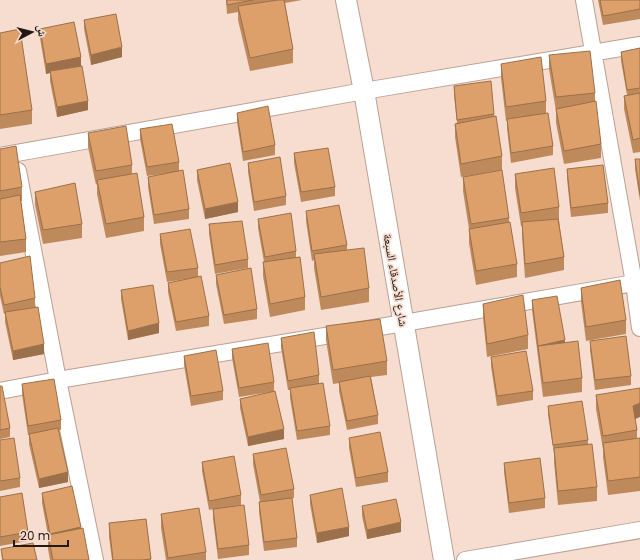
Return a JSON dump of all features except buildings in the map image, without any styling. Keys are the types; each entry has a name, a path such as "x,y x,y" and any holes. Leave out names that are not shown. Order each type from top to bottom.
{"street":[{"name":"شارع الأصدقاء السبعة","path":"346,0 364,91 444,560"},
{"path":"584,0 637,283 640,328"},
{"path":"95,560 58,380 7,155 364,91 640,45"},
{"path":"0,391 637,283"},
{"path":"465,560 640,530"}]}
